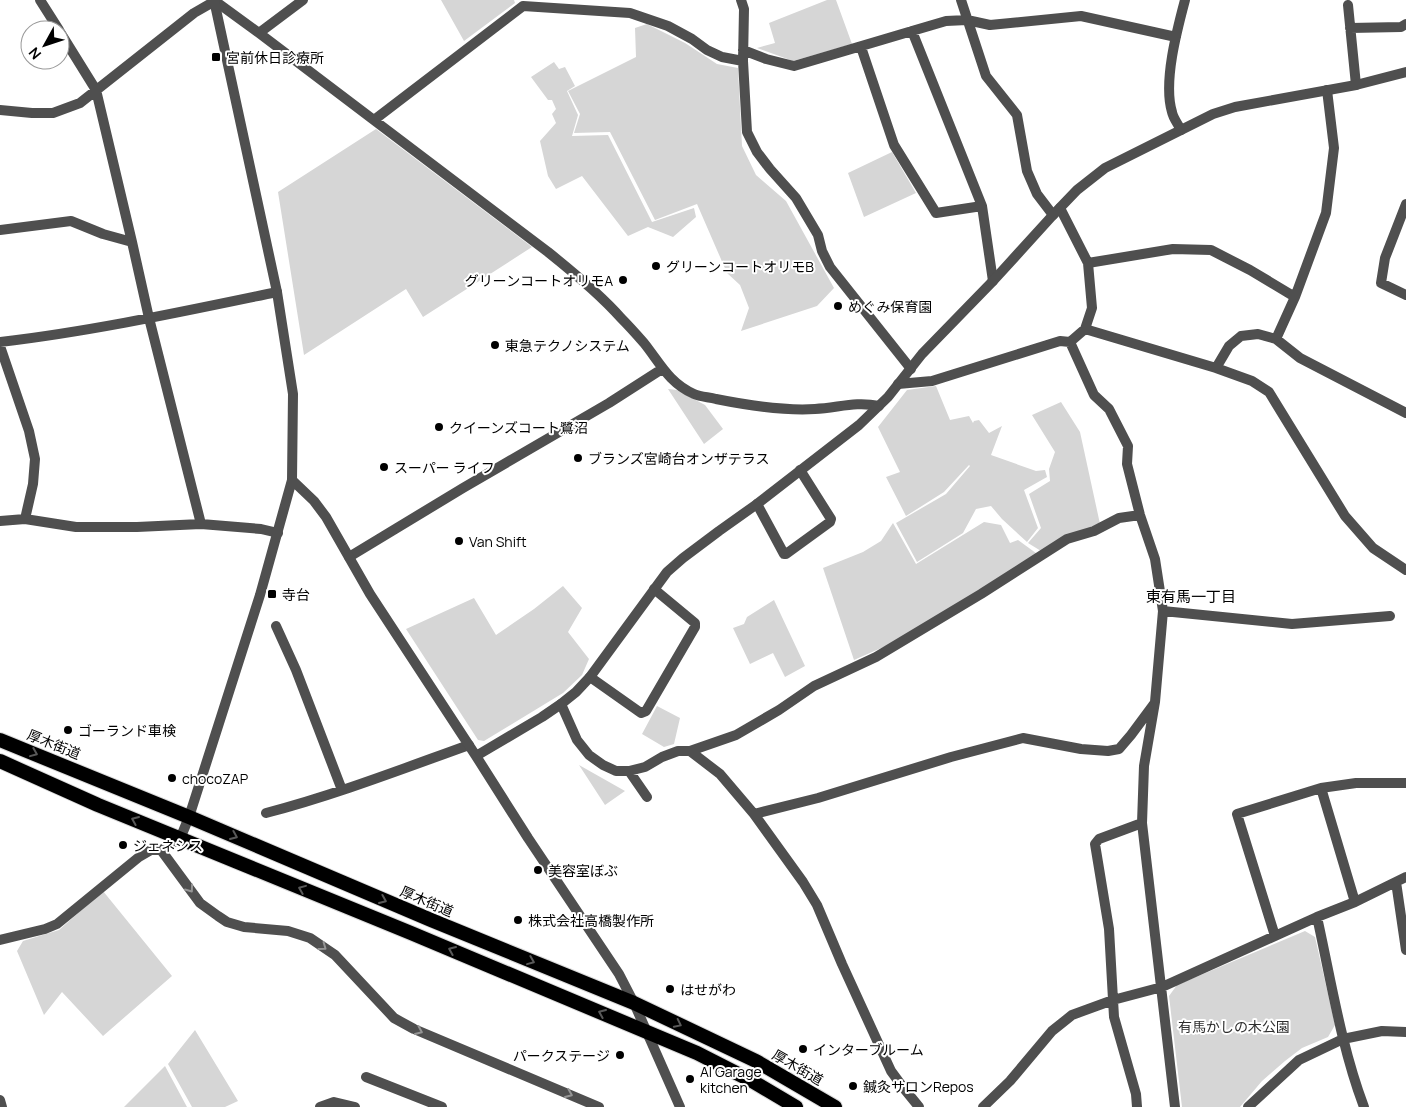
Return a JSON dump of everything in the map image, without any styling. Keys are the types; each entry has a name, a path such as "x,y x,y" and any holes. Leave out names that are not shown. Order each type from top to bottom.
{"highway":[{"name":"厚木街道","path":"0,740 189,817 431,920 634,1002 756,1061 835,1107"},
{"path":"0,761 98,805 411,932 647,1032 752,1081 796,1107"}],"street":[{"path":"40,0 53,20"},
{"path":"259,33 302,0"},
{"path":"599,0 605,11"},
{"path":"741,0 744,9 743,62 747,132 757,152 796,198 818,235 822,251 830,268 910,369"},
{"path":"898,384 932,381 1060,341 1070,342 1085,329 1092,308 1088,263 1056,211 1036,194 1027,171 1017,115 986,76 961,0"},
{"path":"1180,130 1172,113 1169,93 1176,37 1185,0"},
{"path":"214,1 259,33 569,269 620,316 644,343 662,369 677,384 695,394 731,402 780,408 814,409 850,404 879,406"},
{"path":"0,110 53,113 80,102 194,13 214,1"},
{"path":"0,940 45,929 57,924 139,857 152,850 161,850 180,839 189,817 260,595 292,480 293,394 277,292 214,1"},
{"path":"374,120 521,3 630,13 668,26 722,57 743,62"},
{"path":"1348,5 1356,85"},
{"path":"743,50 766,59 794,66 946,20 967,20 990,25 1081,16 1176,37"},
{"path":"1350,28 1401,27 1406,24"},
{"path":"912,31 982,206 993,280"},
{"path":"861,46 894,145 936,213 982,206"},
{"path":"70,47 96,90 149,318 201,524"},
{"path":"476,756 542,717 576,692 590,677 667,572 859,425 888,398 922,354 1056,211 1077,190 1105,168 1214,114 1235,107 1356,85 1406,72"},
{"path":"1276,339 1295,297 1326,213 1334,148 1327,90"},
{"path":"1406,204 1385,258 1381,283 1406,295"},
{"path":"0,230 71,221 103,234 132,242"},
{"path":"1088,263 1173,249 1210,250 1250,270 1295,297"},
{"path":"0,342 43,337 149,318 277,292"},
{"path":"1085,329 1216,368 1252,381 1268,392 1345,516 1373,548 1406,570"},
{"path":"1216,368 1229,346 1241,336 1258,334 1276,339 1300,358 1406,414"},
{"path":"1070,342 1094,395 1109,409 1128,446 1127,464 1140,515 1155,559 1163,611 1155,702 1144,766 1142,823 1175,1107"},
{"path":"0,346 29,430 35,459 33,484 25,520"},
{"path":"349,557 610,402 662,369"},
{"path":"757,504 784,554 830,522 831,519 800,470"},
{"path":"292,480 314,501 326,517 370,594 528,838 619,974 634,1002 680,1107"},
{"path":"561,704 577,740 589,755 616,771 629,771 645,766 678,751 690,751 736,735 779,710 814,686 876,657 982,594 1067,539 1094,531 1119,518 1140,515"},
{"path":"0,521 25,520 76,527 201,524 261,529 278,533"},
{"path":"590,677 641,713 646,711 695,628 696,623 654,589"},
{"path":"1163,611 1292,624 1390,616"},
{"path":"276,626 296,670 342,790"},
{"path":"754,814 818,798 952,757 1024,738 1081,749 1108,751 1119,749 1155,702"},
{"path":"266,813 342,790 469,746"},
{"path":"690,751 720,774 754,814 818,905 842,964 892,1071 919,1107"},
{"path":"629,771 647,797"},
{"path":"1275,936 1238,814 1321,788 1356,783 1406,783"},
{"path":"1321,788 1355,902"},
{"path":"1137,1107 1136,1094 1114,1017 1108,929 1095,844 1099,839 1142,823"},
{"path":"161,850 200,903 227,922 244,927 288,931 310,938 334,955 394,1018 414,1029 599,1107"},
{"path":"982,1107 1010,1081 1052,1031 1072,1015 1113,1000 1162,987 1317,917 1355,902 1401,879 1406,950"},
{"path":"1317,917 1344,1039 1355,1083 1364,1107"},
{"path":"1248,1107 1299,1060 1344,1039 1382,1031 1406,1032"},
{"path":"366,1077 442,1107"},
{"path":"0,1100 2,1107"},
{"path":"320,1107 334,1102 355,1107"}],"green space":[{"path":"441,0 514,0 515,3 464,41"},
{"path":"827,0 836,0 852,44 793,61 757,48 775,43 769,23"},
{"path":"647,24 685,43 717,64 738,68 742,146 756,175 786,201 834,288 817,306 741,331 749,308 740,285 727,273 697,204 655,220 610,132 574,133 580,114 568,91 636,57 635,28"},
{"path":"554,62 559,69 565,67 575,86 567,91 578,115 572,136 608,135 652,222 694,208 696,217 673,237 648,227 628,236 582,176 556,189 548,176 540,141 556,123 552,114 556,109 552,100 548,100 531,77"},
{"path":"376,129 532,247 423,317 406,289 304,355 278,192"},
{"path":"892,152 916,193 864,217 848,173"},
{"path":"936,386 950,420 969,416 973,423 979,420 989,433 1002,426 991,455 1036,471 1045,470 1047,477 1024,490 1038,528 1027,542 991,506 976,509 963,533 917,562 896,523 946,494 970,466 944,492 906,516 886,477 900,472 878,427 907,390"},
{"path":"668,389 677,390 705,405 723,429 704,444"},
{"path":"1061,402 1080,432 1100,524 1041,551 1028,543 1041,528 1029,494 1050,481 1049,469 1055,452 1032,415"},
{"path":"984,522 1001,525 1010,543 1018,540 1040,556 888,645 854,660 823,568 863,552 881,541 893,523 916,564"},
{"path":"563,586 582,608 568,632 589,659 582,675 563,693 484,741 478,740 406,629 474,598 496,635"},
{"path":"774,600 805,666 785,677 773,653 750,664 733,628 744,624 747,617"},
{"path":"657,706 680,718 674,744 664,747 642,734"},
{"path":"579,765 625,791 605,805"},
{"path":"103,891 172,976 103,1036 62,992 44,1015 17,951 23,941 59,930"},
{"name":"有馬かしの木公園","path":"1305,931 1315,937 1335,1025 1328,1037 1302,1048 1285,1061 1262,1081 1240,1107 1182,1107 1169,996 1177,985"},
{"path":"195,1030 238,1101 225,1107 192,1107 168,1064"},
{"path":"165,1066 187,1107 124,1107"}],"place":[{"name":"宮前休日診療所","path":"216,57"},
{"name":"グリーンコートオリモB","path":"656,266"},
{"name":"グリーンコートオリモA","path":"623,280"},
{"name":"めぐみ保育園","path":"838,306"},
{"name":"東急テクノシステム","path":"495,345"},
{"name":"クイーンズコート鷺沼","path":"439,427"},
{"name":"ブランズ宮崎台オンザテラス","path":"578,458"},
{"name":"スーパー ライフ","path":"384,467"},
{"name":"Van Shift","path":"459,541"},
{"name":"寺台","path":"272,594"},
{"name":"ゴーランド車検","path":"68,730"},
{"name":"chocoZAP","path":"172,778"},
{"name":"ジェネシス","path":"123,845"},
{"name":"美容室ぼぶ","path":"538,870"},
{"name":"株式会社高橋製作所","path":"518,920"},
{"name":"はせがわ","path":"670,989"},
{"name":"インターブルーム","path":"803,1049"},
{"name":"パークステージ","path":"620,1055"},
{"name":"AI Garage kitchen","path":"690,1079"},
{"name":"鍼灸サロンRepos","path":"853,1086"}],"district":[{"name":"東有馬一丁目","path":"1191,596"}]}
